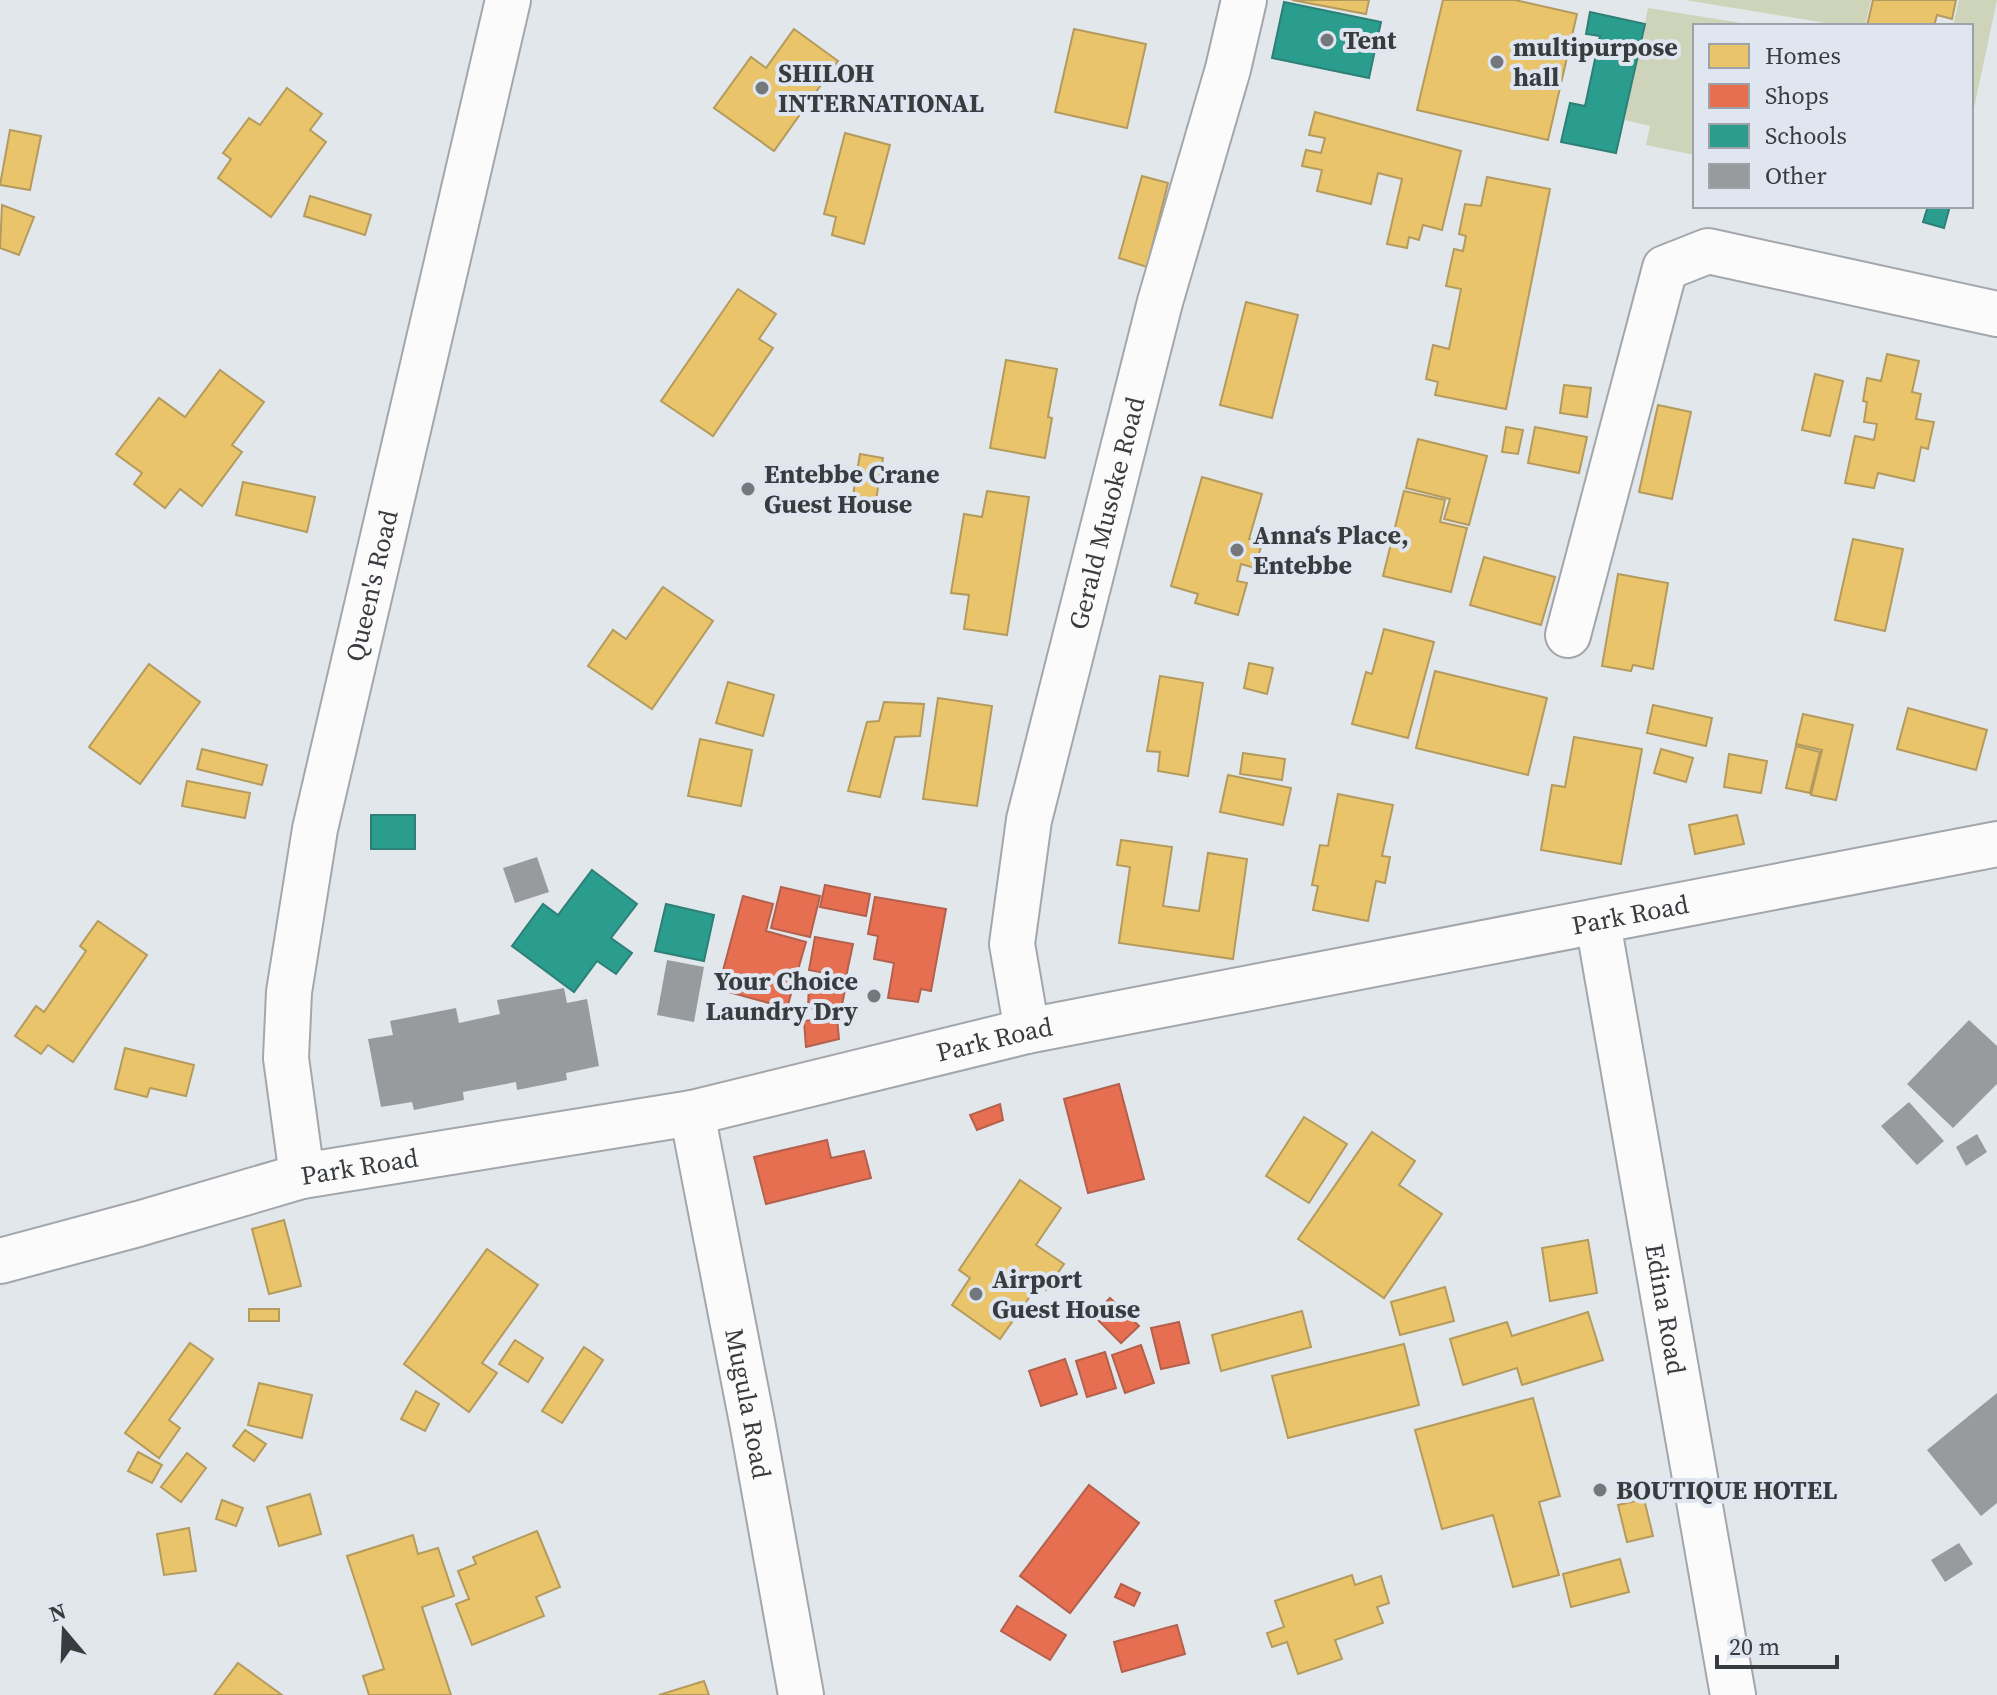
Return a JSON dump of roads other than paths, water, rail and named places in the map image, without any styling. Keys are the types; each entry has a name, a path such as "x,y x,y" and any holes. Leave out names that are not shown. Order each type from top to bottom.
{"street":[{"name":"Queen's Road","path":"302,1176 286,1058 289,992 315,829 508,0"},
{"name":"Gerald Musoke Road","path":"1027,1031 1012,944 1029,820 1160,302 1228,69 1244,0"},
{"path":"1568,635 1665,268 1708,251 1997,314"},
{"name":"Park Road","path":"0,1261 302,1176 692,1113 1027,1031 1997,844"},
{"name":"Edina Road","path":"1598,923 1733,1695"},
{"name":"Mugula Road","path":"692,1113 801,1695"}],"place":[{"name":"Tent","path":"1327,40"},
{"name":"multipurpose hall","path":"1497,62"},
{"name":"SHILOH INTERNATIONAL","path":"762,88"},
{"name":"Entebbe Crane Guest House","path":"748,489"},
{"name":"Anna‘s Place, Entebbe","path":"1237,550"},
{"name":"Your Choice Laundry Dry","path":"874,996"},
{"name":"Airport Guest House","path":"976,1294"},
{"name":"BOUTIQUE HOTEL","path":"1600,1490"}]}
